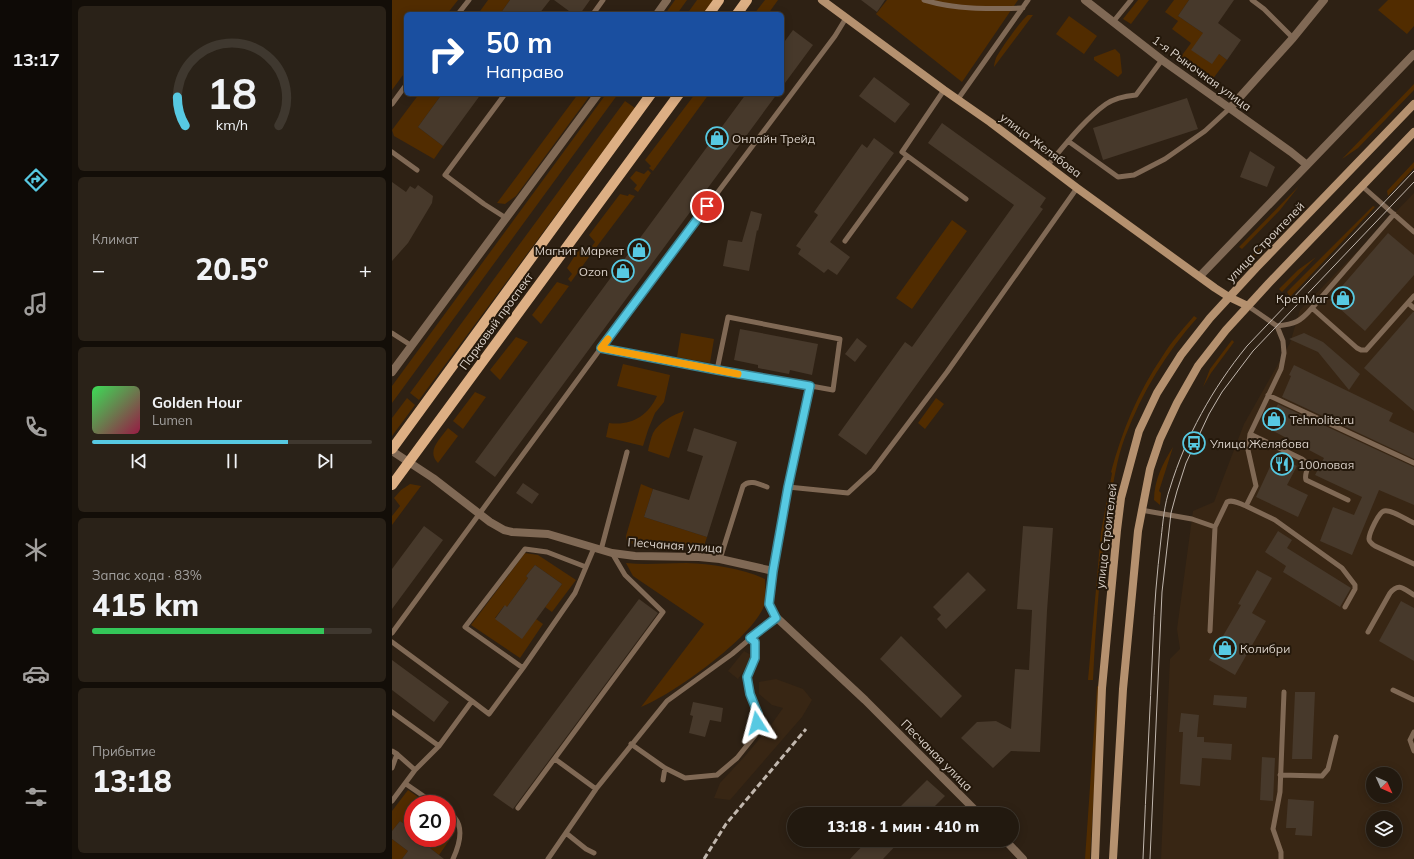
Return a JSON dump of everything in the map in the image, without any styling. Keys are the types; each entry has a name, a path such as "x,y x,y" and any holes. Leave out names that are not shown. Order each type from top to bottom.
{"main road":[{"path":"711,12 720,0"},
{"path":"738,12 747,0"},
{"name":"улица Желябова","path":"822,0 1048,165 1077,188 1229,297 1248,306"},
{"name":"Парковый проспект","path":"392,450 649,96"},
{"name":"Парковый проспект","path":"392,485 677,96"},
{"name":"улица Строителей","path":"1095,859 1102,688 1121,498 1140,431 1158,393 1181,355 1229,297 1414,104"},
{"path":"1112,859 1123,689 1138,531 1150,469 1160,439 1177,403 1198,366 1226,330 1414,132"}],"street":[{"path":"658,12 667,0"},
{"name":"1-я Рыночная улица","path":"1085,0 1162,60 1291,152 1306,165"},
{"path":"1230,108 1293,38 1324,0"},
{"path":"1200,276 1414,54"},
{"path":"392,372 597,96"},
{"name":"Песчаная улица","path":"392,450 504,530 512,532 548,534 612,553 635,556 699,557 720,559 773,571 769,604 776,618 865,700 972,807"},
{"path":"1011,847 1023,859"}],"lane":[{"path":"460,12 469,0"},
{"path":"594,12 603,0"},
{"path":"924,0 936,4 970,9 1023,8"},
{"path":"958,99 1028,0"},
{"path":"1113,22 1130,0"},
{"path":"1252,0 1264,9 1293,38"},
{"path":"392,633 601,348 835,36 846,18"},
{"path":"1048,165 1085,123 1107,104 1124,97 1136,95 1162,60"},
{"path":"392,104 404,88"},
{"path":"944,90 902,152 966,199"},
{"path":"504,96 445,175 484,204 506,218"},
{"path":"1068,141 1118,177 1134,176 1165,159 1205,131 1230,108"},
{"path":"392,152 417,170"},
{"path":"846,241 908,156"},
{"path":"1362,186 1413,229"},
{"path":"788,487 848,493 873,470 947,372 1077,188"},
{"path":"1277,326 1295,323 1305,317 1394,214"},
{"path":"1312,308 1357,348 1366,350 1414,296"},
{"path":"1408,303 1414,308"},
{"path":"1246,506 1256,486 1248,450 1250,434 1281,369 1284,352 1283,341 1277,326 1248,306"},
{"path":"601,348 717,370 832,390 840,339 728,317 717,370"},
{"path":"392,333 412,346"},
{"path":"773,571 788,487 810,386"},
{"path":"1268,395 1414,463"},
{"path":"1250,434 1302,459 1308,464 1305,477 1306,480 1348,500"},
{"path":"392,642 489,714 575,593 586,567 598,549 627,452"},
{"path":"720,559 743,486 746,482 749,482 767,487"},
{"path":"1210,631 1215,527 1227,502 1230,500 1275,520 1342,568 1355,585 1356,589 1345,607"},
{"path":"1141,510 1192,520 1215,527"},
{"path":"1414,522 1390,512 1382,512 1375,523 1369,539 1375,546 1414,564"},
{"path":"523,668 465,627 525,549 547,552 586,567"},
{"path":"518,808 556,759 663,612 625,575 612,553"},
{"path":"1368,632 1394,588 1402,588 1414,595"},
{"path":"548,859 596,789 667,701 732,654 776,618"},
{"path":"631,744 665,768 685,778 717,775 737,758 757,733 758,714 750,694 747,677 755,658 755,642 750,638"},
{"path":"1394,690 1414,700"},
{"path":"1281,859 1282,852 1273,829 1280,792 1284,692"},
{"path":"392,801 415,770 440,746 472,701"},
{"path":"392,712 440,746"},
{"path":"1414,732 1410,740 1414,751"},
{"path":"1280,775 1322,776 1328,769 1336,737"},
{"path":"394,752 415,770"},
{"path":"392,768 394,752"},
{"path":"556,759 596,789"},
{"path":"663,780 665,768"},
{"path":"406,784 422,795"},
{"path":"453,859 459,846 459,827 456,819"},
{"path":"566,833 594,854"}],"shaded area":[{"path":"392,0 458,0 449,12 404,12 404,74 392,90"},
{"path":"488,0 510,0 501,12 479,12"},
{"path":"675,0 687,0 678,12 666,12"},
{"path":"697,0 714,0 705,12 688,12"},
{"path":"765,0 778,0 769,12 756,12"},
{"path":"887,0 1018,0 962,82 876,14"},
{"path":"1138,0 1149,0 1131,24 1123,19"},
{"path":"1174,0 1189,0 1178,16 1203,33 1219,54 1227,60 1212,80 1180,58 1191,43 1172,29 1178,21 1165,12"},
{"path":"1388,0 1414,0 1414,26 1407,34 1378,10"},
{"path":"1028,15 1033,15 994,67 996,58 1016,29"},
{"path":"1069,16 1097,36 1084,54 1056,34"},
{"path":"1115,49 1120,54 1122,73 1118,77 1094,60 1094,57"},
{"path":"1414,84 1414,90 1358,148 1342,159"},
{"path":"418,96 441,96 418,127 443,146 434,159 394,136 392,130"},
{"path":"577,96 590,96 516,196 505,204 497,203"},
{"path":"605,96 617,96 392,403 392,386"},
{"path":"693,96 708,96 653,171 649,168 651,166 645,160"},
{"path":"625,101 635,108 419,400 410,393"},
{"path":"1414,162 1414,168 1388,196 1387,191"},
{"path":"648,170 651,173 638,192 634,189 637,185 630,178 636,171 644,174"},
{"path":"1299,186 1280,210 1242,249 1239,247"},
{"path":"1414,193 1414,859 1161,859 1170,659 1180,649 1177,629 1193,511 1214,502 1244,424 1290,343 1300,310"},
{"path":"620,194 635,196 595,249 592,246 595,242 589,235"},
{"path":"1373,206 1375,207 1290,297 1287,292"},
{"path":"1297,208 1289,221 1252,259 1251,257"},
{"path":"952,220 967,231 912,309 896,298"},
{"path":"591,247 594,250 571,282 568,279 572,274 567,268 579,249 587,251"},
{"path":"1316,257 1282,292 1279,289 1298,270"},
{"path":"557,282 569,286 541,324 532,315"},
{"path":"1194,316 1197,318 1165,359 1147,389 1132,420 1120,453 1110,502 1101,569 1093,680 1088,680 1101,532 1115,457 1132,412 1145,384 1169,346"},
{"path":"681,333 714,339 710,363 677,357"},
{"path":"516,337 528,342 500,380 490,370"},
{"path":"1232,340 1234,342 1211,373 1203,387 1210,369"},
{"path":"623,364 670,375 664,402 655,413 643,446 606,437 609,423 625,423 638,418 649,409 657,396 617,386"},
{"path":"475,392 486,397 463,429 453,421"},
{"path":"407,398 415,405 392,436 392,418"},
{"path":"936,398 944,404 925,429 918,423"},
{"path":"684,411 669,458 648,451 653,433 659,425 667,419"},
{"path":"448,428 458,436 438,463 433,454 434,450 438,441"},
{"path":"1173,447 1159,491 1161,493 1160,505 1154,500 1157,479"},
{"path":"410,484 421,486 392,525 392,516 400,506 394,498 401,490"},
{"path":"641,484 653,489 644,517 707,537 704,546 633,544 628,542 626,536"},
{"path":"525,553 538,555 576,580 552,612 545,607 562,584 535,565 526,576 528,578 507,607 504,606 495,618 536,619 543,624 520,658 471,625"},
{"path":"626,563 706,564 736,569 765,579 766,596 764,606 757,619 744,634 710,664 672,691 641,707 704,624 633,576"},
{"path":"744,651 751,655 745,669 738,679 728,671"},
{"path":"776,679 803,689 812,700 802,717 730,800 714,798 720,783 746,755 783,708 772,705 759,694 759,682"},
{"path":"1097,686 1100,687 1090,859 1085,859"},
{"path":"408,790 415,795 404,795"},
{"path":"404,795 404,824 400,821 392,831 392,811"},
{"path":"392,839 408,851 402,859 392,859"},
{"path":"431,847 445,847 439,855 430,848"}],"building":[{"path":"510,0 550,0 541,12 501,12"},
{"path":"554,0 590,0 581,12 570,12"},
{"path":"861,0 885,0 877,12"},
{"path":"1189,0 1234,0 1218,23 1241,40 1227,60 1219,54 1212,64 1191,50 1203,33 1178,16"},
{"path":"793,30 813,45 784,84 784,42"},
{"path":"874,77 910,104 895,123 859,96"},
{"path":"441,96 480,96 443,146 418,127"},
{"path":"745,96 776,96 495,477 475,462"},
{"path":"1187,98 1198,129 1103,160 1093,128"},
{"path":"942,123 1046,198 1040,207 1043,209 866,455 838,435 905,342 912,347 1014,205 928,143"},
{"path":"874,138 894,153 830,242 850,257 837,275 828,269 824,273 798,254 801,249 796,246 818,215 814,212 862,144 867,148"},
{"path":"1250,151 1275,167 1267,187 1240,177"},
{"path":"392,182 406,192 410,186 415,189 418,185 433,196 432,203 408,243 392,261"},
{"path":"751,211 762,214 758,231 757,230 749,271 723,266 728,240 742,242"},
{"path":"1388,233 1414,255 1414,275 1365,331 1330,300"},
{"path":"1414,312 1414,411 1364,368"},
{"path":"740,329 818,344 812,375 790,370 789,374 758,368 758,365 734,360"},
{"path":"1304,333 1323,342 1360,374 1349,390 1318,352 1289,339"},
{"path":"857,338 867,346 855,362 845,354"},
{"path":"1294,365 1393,413 1389,421 1414,433 1414,459 1282,397"},
{"path":"1278,404 1414,467 1414,505 1379,490 1352,555 1320,541 1333,507 1354,515 1362,497 1315,475 1324,458 1266,427"},
{"path":"694,428 737,442 707,537 644,517 653,489 689,500 703,456 687,451"},
{"path":"1275,456 1297,466 1287,485 1308,495 1298,517 1256,497"},
{"path":"523,483 539,494 532,504 516,493"},
{"path":"424,526 443,540 392,609 392,569"},
{"path":"1023,526 1053,528 1040,752 1011,751 993,768 961,738 977,722 996,721 1011,729 1015,669 1029,670 1032,610 1017,609"},
{"path":"1278,531 1292,540 1287,548 1351,588 1340,607 1283,572 1286,566 1265,552"},
{"path":"535,565 562,584 522,639 495,619 505,605 507,607 528,578 526,576"},
{"path":"1257,570 1272,578 1252,613 1266,621 1235,675 1209,660 1241,605 1238,604"},
{"path":"968,572 986,590 946,629 937,619 941,615 933,607"},
{"path":"639,599 658,613 513,809 493,795"},
{"path":"1401,601 1414,608 1414,661 1379,641"},
{"path":"901,636 962,696 941,718 880,659"},
{"path":"392,660 449,702 434,722 392,690"},
{"path":"1295,692 1315,692 1312,759 1292,759"},
{"path":"1214,695 1247,697 1246,708 1213,705"},
{"path":"693,702 723,708 721,722 710,720 705,737 689,733 693,716 690,715"},
{"path":"1181,713 1199,715 1197,737 1204,737 1204,742 1232,744 1231,760 1202,758 1200,786 1180,784 1183,732 1179,732"},
{"path":"1262,757 1275,758 1273,801 1260,800"},
{"path":"927,780 945,796 934,807 900,807"},
{"path":"1288,799 1314,801 1312,836 1295,835 1296,828 1286,828"},
{"path":"400,821 404,824 404,847 431,847 430,848 444,859 402,859 408,851 392,839 392,831"},
{"path":"861,847 894,847 883,859 850,859"}],"tram line":[{"path":"1143,859 1154,616 1158,564 1166,501 1176,469 1201,414 1211,396 1234,362 1247,346 1414,171"},
{"path":"1150,859 1162,592 1171,513 1186,463 1209,414 1222,392 1253,351 1414,182"}],"railway":[{"path":"704,859 726,824 806,729"}],"slow traffic":[{"path":"608,339 601,348 738,374"}],"place":[{"name":"Онлайн Трейд","path":"717,138"},
{"name":"Магнит Маркет","path":"639,250"},
{"name":"Ozon","path":"623,271"},
{"name":"КрепМаг","path":"1343,298"},
{"name":"Tehnolite.ru","path":"1274,419"},
{"name":"Улица Желябова","path":"1194,443"},
{"name":"100ловая","path":"1282,464"},
{"name":"Колибри","path":"1225,648"}],"route":[{"path":"707,206 601,348 810,386 788,487 773,571 769,604 776,618 750,638 755,642 755,658 747,677 750,694 758,714 757,723"}]}
